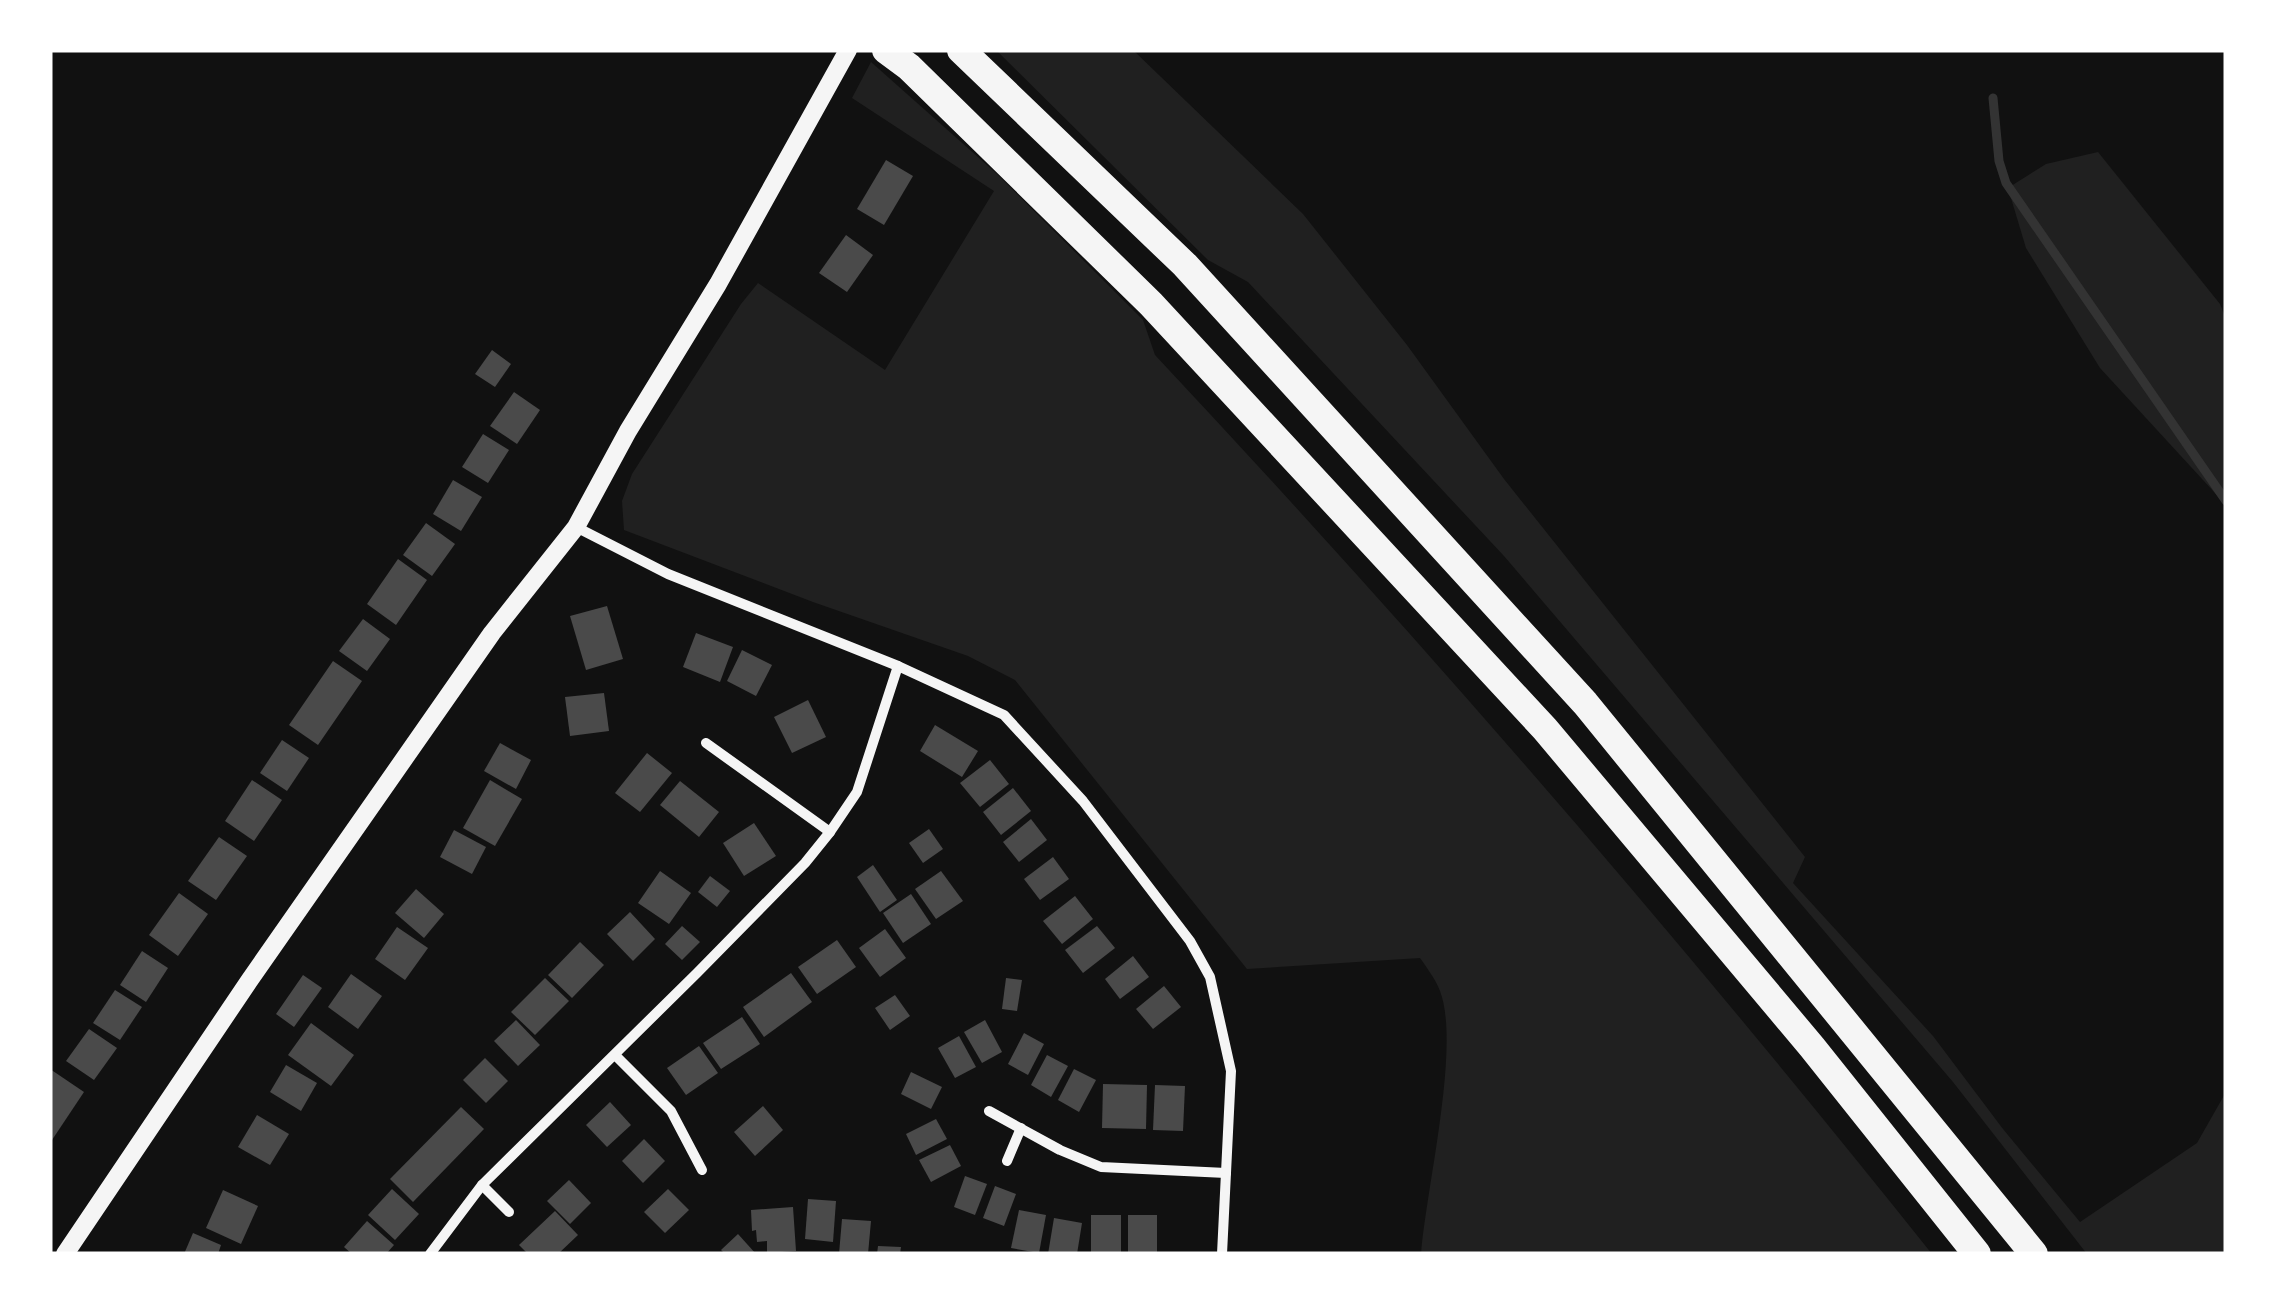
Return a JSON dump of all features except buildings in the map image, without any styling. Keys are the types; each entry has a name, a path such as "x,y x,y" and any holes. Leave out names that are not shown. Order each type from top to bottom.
{"highway":[{"path":"886,50 909,67 1152,304 1545,728 1812,1047 1977,1254"},
{"path":"962,50 1185,265 1585,702 2034,1254"}],"street":[{"path":"66,1254 249,981 492,633 576,527 848,50"},
{"path":"576,527 668,574 898,666 1004,715 1083,801 1190,941 1210,977 1232,1071 1222,1254"},
{"path":"430,1254 482,1184 616,1055 830,832 856,792 898,666"},
{"path":"706,743 830,832"},
{"path":"616,1055 671,1111 702,1170"},
{"path":"989,1110 1101,1167 1226,1174"},
{"path":"1006,1160 1021,1128"},
{"path":"482,1184 509,1212"}],"shaded area":[{"path":"996,50 1133,50 1303,214 1407,345 1504,479 1805,857 1793,883 1933,1036 2080,1222 2197,1143 2226,1092 2226,1254 2087,1254 1953,1082 1504,556 1248,282 1208,260"},
{"path":"871,62 997,174 1143,320 1155,355 1356,574 1552,797 1744,1023 1932,1254 1421,1254 1447,1046 1440,991 1420,958 1247,969 1015,680 968,656 624,530 622,501 632,474 758,283 885,370 994,191 852,98"},
{"path":"2098,152 2220,304 2226,319 2226,505 2100,368 2026,248 2008,188 2046,164"}],"waterway":[{"path":"1993,98 1999,161 2006,183 2226,501"}]}
